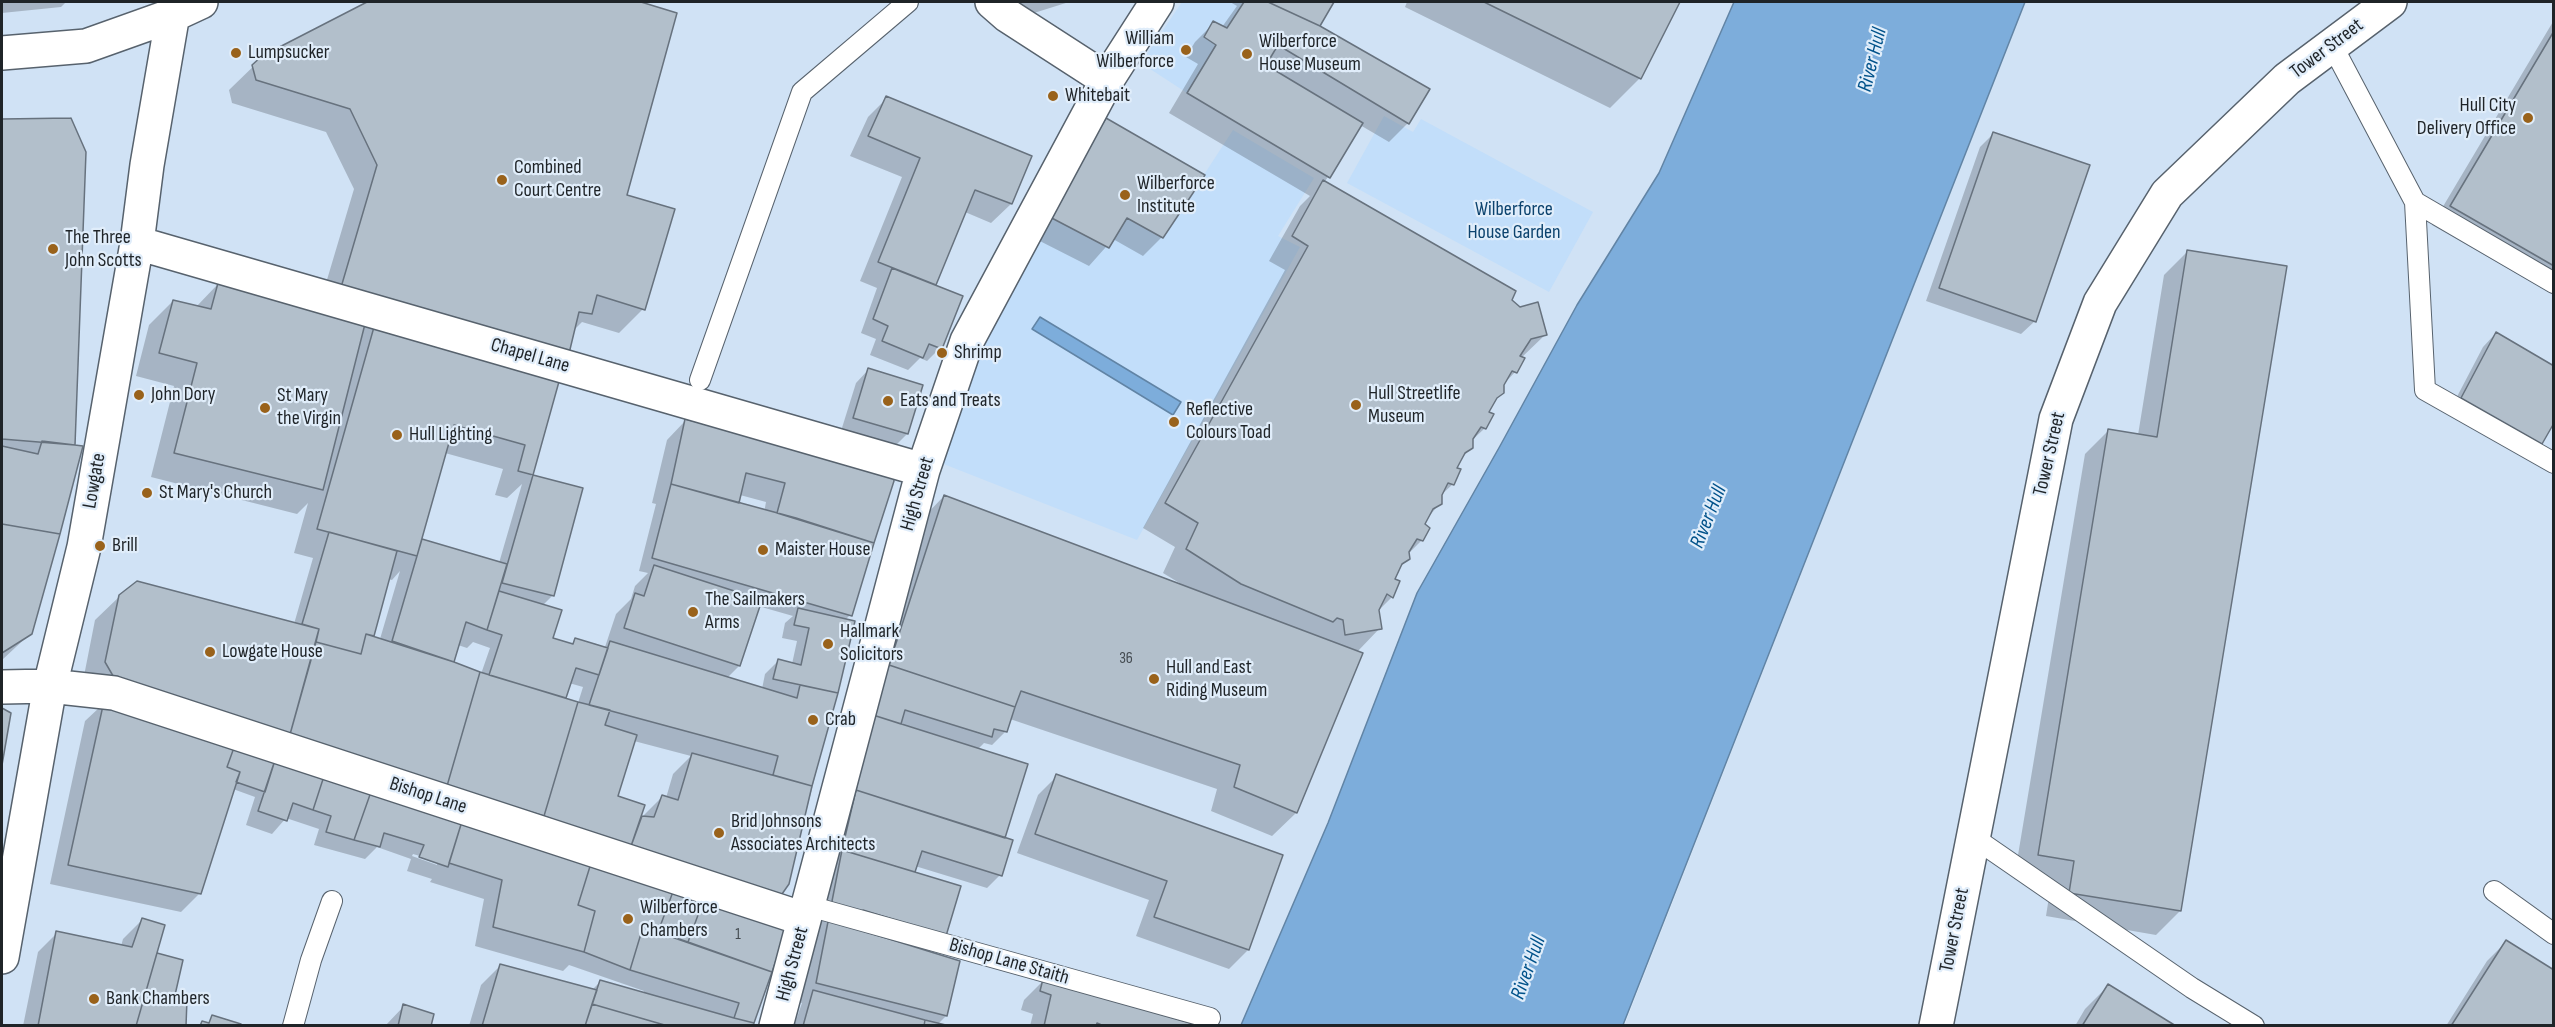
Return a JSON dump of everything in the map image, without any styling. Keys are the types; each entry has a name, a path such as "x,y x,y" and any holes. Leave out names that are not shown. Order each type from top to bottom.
{"street":[{"path":"992,2 1008,16 1107,80"},
{"name":"High Street","path":"776,1026 924,470 967,341 1107,80 1157,2"},
{"name":"Tower Street","path":"1936,1026 2056,419 2100,303 2167,194 2287,79 2390,2"},
{"path":"2,53 86,46 183,6"},
{"name":"Lowgate","path":"2,957 50,686 84,547 137,243 147,165 183,6"},
{"name":"Chapel Lane","path":"137,243 924,470"},
{"name":"Bishop Lane","path":"2,687 50,686 114,693 807,912"}],"lane":[{"path":"700,380 802,92 908,2"},
{"path":"2332,45 2415,202 2425,390 2553,463"},
{"path":"2415,202 2553,283"},
{"path":"1973,837 2192,988 2254,1026"},
{"path":"2494,891 2553,934"},
{"path":"293,1026 332,901"},
{"name":"Bishop Lane Staith","path":"807,912 1210,1018"}],"shaded area":[{"path":"2,2 1734,2 1659,173 1577,305 1500,446 1328,823 1241,1025 2,1026"},
{"path":"2025,2 2553,2 2553,1025 1624,1026"}],"green space":[{"path":"1182,2 1244,2 1227,28 1213,21 1204,37 1216,45 1187,93 1141,63"},
{"name":"Wilberforce House Garden","path":"1384,116 1413,132 1421,119 1593,212 1549,292 1347,183"},
{"path":"1233,130 1314,178 1278,236 1300,247 1137,540 941,463 997,310 1046,215 1109,248 1127,218 1163,238"}],"water":[{"name":"River Hull","path":"1734,2 2025,2 1623,1025 1241,1025 1328,823 1417,593 1577,305 1659,173"},
{"path":"1040,317 1181,402 1173,415 1032,329"}],"building":[{"name":"Combined Court Centre","path":"367,2 641,2 677,13 627,195 675,209 645,310 597,295 592,314 579,312 566,366 337,301 377,165 350,109 256,80 252,65 262,56"},
{"path":"1244,2 1268,2 1320,26 1430,89 1409,124 1278,45 1266,65 1363,123 1330,178 1187,93 1216,45 1204,37 1213,21 1227,28"},
{"path":"1268,2 1334,2 1320,26"},
{"path":"1484,2 1680,2 1641,79"},
{"name":"Hull City Delivery Office","path":"2554,31 2554,266 2450,206"},
{"path":"886,96 1032,156 1012,204 975,190 936,285 878,262 920,158 868,136"},
{"path":"71,118 86,152 75,445 2,439 2,119"},
{"name":"Wilberforce Institute","path":"1106,118 1205,175 1163,238 1127,218 1109,248 1046,215"},
{"path":"1993,132 2090,165 2036,322 1939,288"},
{"name":"Hull Streetlife Museum","path":"1323,180 1516,291 1512,300 1520,307 1538,302 1547,335 1531,339 1520,356 1525,358 1517,373 1512,371 1504,385 1504,393 1497,398 1489,412 1494,414 1486,429 1481,427 1473,439 1473,448 1465,453 1457,468 1461,469 1454,485 1448,483 1442,495 1442,504 1433,509 1425,524 1430,528 1423,541 1417,539 1409,552 1410,559 1402,564 1395,579 1400,581 1393,598 1387,594 1379,610 1382,629 1345,635 1343,620 1337,618 1333,622 1241,584 1186,549 1198,523 1165,503 1308,246 1292,236"},
{"path":"2187,250 2287,266 2181,911 2069,893 2074,861 2038,855 2108,429 2157,437"},
{"path":"892,268 963,296 942,349 929,344 923,358 882,341 888,326 873,319"},
{"name":"St Mary the Virgin","path":"218,283 366,320 323,490 174,453 197,363 159,353 173,300 211,309"},
{"name":"Hull Lighting","path":"374,327 560,378 533,475 518,471 525,445 454,425 417,556 317,529"},
{"path":"2496,332 2554,366 2554,423 2542,444 2461,398"},
{"name":"Eats and Treats","path":"868,368 923,385 908,434 853,418"},
{"path":"685,419 889,469 893,473 894,481 874,543 777,513 785,483 746,473 739,503 671,484"},
{"path":"42,441 83,446 60,534 2,524 2,446 38,454"},
{"path":"533,475 583,488 554,596 502,583"},
{"name":"Maister House","path":"671,484 796,518 874,543 852,616 652,558"},
{"path":"944,495 1363,653 1297,813 1234,787 1240,765 1021,691 1015,707 889,665"},
{"path":"2,524 60,534 32,634 2,653"},
{"path":"329,532 397,551 374,636 366,634 361,654 316,642 319,629 302,624"},
{"path":"422,539 507,564 487,630 466,622 454,662 392,641"},
{"name":"The Sailmakers Arms","path":"654,565 762,600 740,666 624,628 635,593 644,596"},
{"name":"Lowgate House","path":"137,581 319,629 289,738 116,681 105,662 119,595"},
{"path":"499,591 562,610 553,638 573,644 575,638 608,648 599,675 576,668 566,698 489,675 502,635 487,630"},
{"name":"Hallmark Solicitors","path":"798,608 855,621 838,693 773,679 778,659 801,665 809,628 794,625"},
{"path":"366,634 480,672 447,786 289,738 316,642 361,654"},
{"path":"610,641 797,698 800,685 838,693 812,786 773,775 778,756 589,705"},
{"path":"889,665 1015,707 1007,732 994,729 992,737 905,710 901,724 873,715"},
{"path":"480,672 578,702 544,816 447,786"},
{"path":"104,701 236,742 227,767 240,772 201,894 68,865"},
{"path":"578,702 610,710 605,725 637,735 618,796 645,805 630,849 544,816"},
{"path":"2,708 11,713 2,765"},
{"path":"873,715 1028,764 1005,838 856,790"},
{"path":"236,742 276,757 265,792 236,782 240,772 227,767"},
{"name":"Brid Johnsons Associates Architects","path":"692,753 812,786 789,884 782,894 775,898 630,849 642,816 654,817 662,795 678,800"},
{"path":"276,757 325,773 313,810 293,803 287,821 258,811"},
{"path":"325,773 372,789 354,840 326,832 331,816 313,810"},
{"path":"1056,774 1283,855 1249,950 1154,917 1167,881 1035,834"},
{"path":"372,789 463,818 448,867 419,857 424,845 384,833 380,847 354,840"},
{"path":"856,790 1013,840 1002,876 922,851 915,872 842,850"},
{"path":"463,818 592,860 578,905 595,911 584,952 493,927 502,880 449,863"},
{"path":"842,850 961,886 946,936 863,910 857,929 960,961 947,1016 816,983"},
{"name":"Wilberforce Chambers","path":"592,860 674,889 658,932 643,927 630,970 584,952 595,911 578,905"},
{"path":"674,889 704,899 688,942 658,932"},
{"path":"704,899 787,929 772,972 688,942"},
{"name":"Bank Chambers","path":"142,918 165,925 136,1026 38,1026 56,931 132,947"},
{"path":"643,927 772,972 754,1023 734,1018 739,1003 630,970"},
{"path":"2506,940 2554,970 2554,1026 2451,1026"},
{"path":"157,953 183,960 175,995 187,999 186,1026 136,1026"},
{"path":"500,964 597,990 585,1026 482,1026"},
{"path":"1043,979 1194,1024 1194,1026 1104,1026 1097,1023 1096,1026 1044,1026 1051,995 1040,991"},
{"path":"600,980 754,1023 753,1026 668,1026 592,1004"},
{"path":"2108,984 2176,1026 2082,1026"},
{"path":"813,990 925,1020 924,1026 803,1026"},
{"path":"403,1004 434,1014 431,1026 398,1026"},
{"path":"592,1004 668,1026 585,1026"},
{"path":"212,1015 241,1024 240,1026 200,1026 202,1021 209,1023"},
{"path":"925,1020 950,1026 924,1026"}],"place":[{"name":"William Wilberforce","path":"1186,50"},
{"name":"Lumpsucker","path":"236,53"},
{"name":"Wilberforce House Museum","path":"1247,54"},
{"name":"Whitebait","path":"1053,96"},
{"name":"Hull City Delivery Office","path":"2528,118"},
{"name":"Combined Court Centre","path":"502,180"},
{"name":"Wilberforce Institute","path":"1125,195"},
{"name":"The Three John Scotts","path":"53,249"},
{"name":"Shrimp","path":"942,353"},
{"name":"John Dory","path":"139,395"},
{"name":"Eats and Treats","path":"888,401"},
{"name":"Hull Streetlife Museum","path":"1356,405"},
{"name":"St Mary the Virgin","path":"265,408"},
{"name":"Reflective Colours Toad","path":"1174,422"},
{"name":"Hull Lighting","path":"397,435"},
{"name":"St Mary's Church","path":"147,493"},
{"name":"Brill","path":"100,546"},
{"name":"Maister House","path":"763,550"},
{"name":"The Sailmakers Arms","path":"693,612"},
{"name":"Hallmark Solicitors","path":"828,644"},
{"name":"Lowgate House","path":"210,652"},
{"name":"Hull and East Riding Museum","path":"1154,679"},
{"name":"Crab","path":"813,720"},
{"name":"Brid Johnsons Associates Architects","path":"719,833"},
{"name":"Wilberforce Chambers","path":"628,919"},
{"name":"Bank Chambers","path":"94,999"}]}
